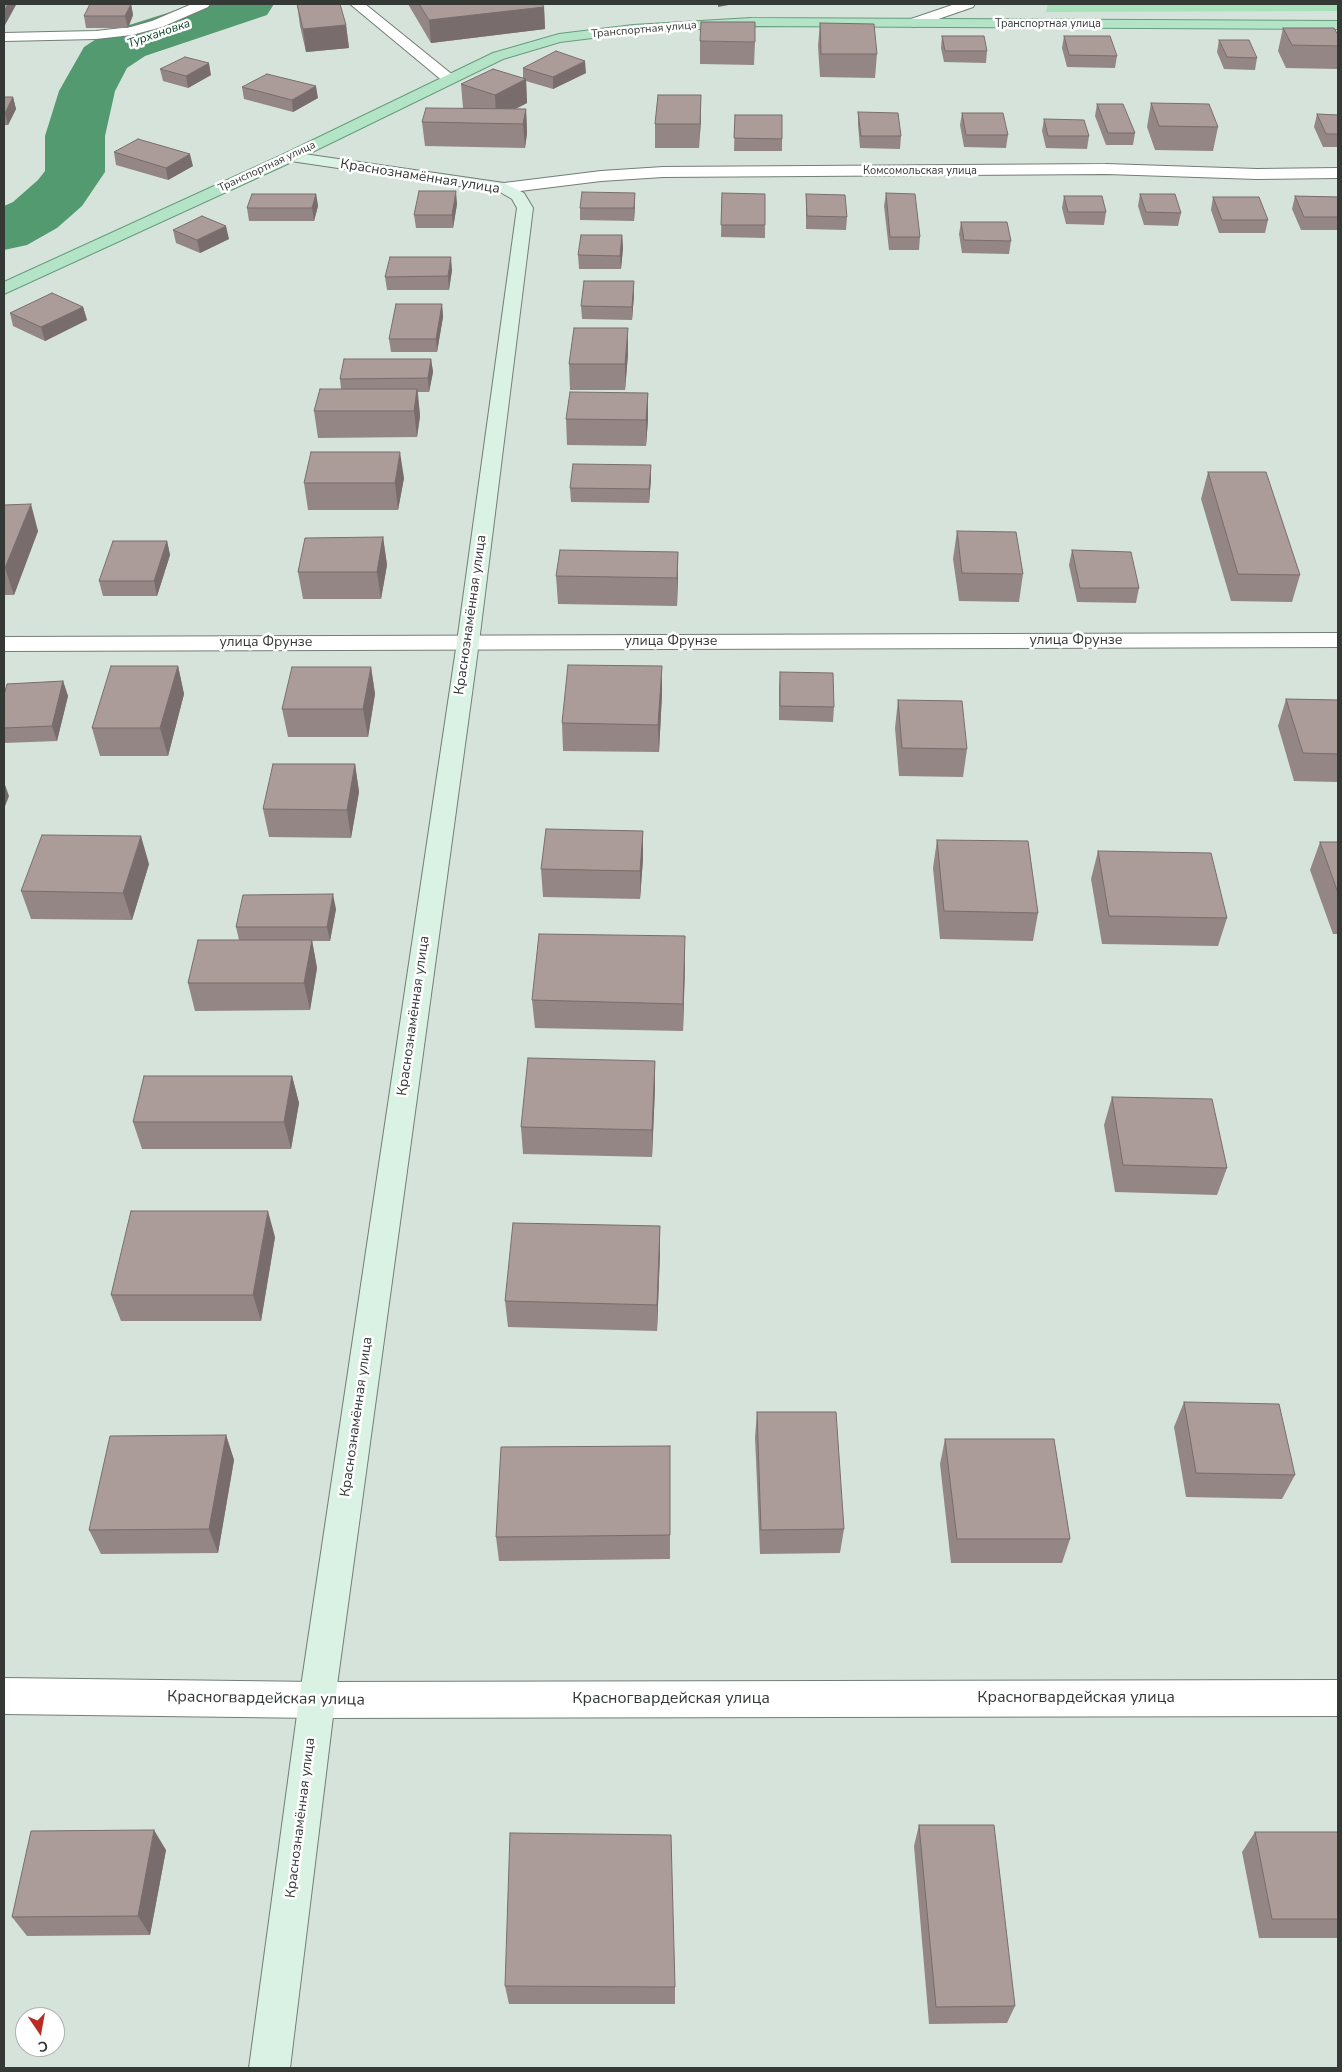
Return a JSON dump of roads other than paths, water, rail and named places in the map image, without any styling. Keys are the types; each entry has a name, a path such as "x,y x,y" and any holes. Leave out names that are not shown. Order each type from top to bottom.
{"main road":[{"name":"Транспортная улица","path":"4,289 290,156 498,56 559,38 633,29 751,22 1338,25"}],"street":[{"path":"4,37 96,35 132,31 157,24 203,4"},
{"path":"357,4 449,79"},
{"path":"913,23 968,4"},
{"name":"Краснознамённая улица","path":"268,2068 316,1700 468,642 525,208 518,196 504,188 290,156"},
{"name":"Комсомольская улица","path":"504,188 601,176 663,172 1106,169 1257,174 1338,173"},
{"name":"улица Фрунзе","path":"4,644 1338,640"},
{"name":"Красногвардейская улица","path":"4,1696 316,1700 1338,1698"}],"waterway":[{"name":"Турхановка","path":"4,231 35,215 60,193 75,172 75,136 87,91 104,59 126,44 248,4"}]}
